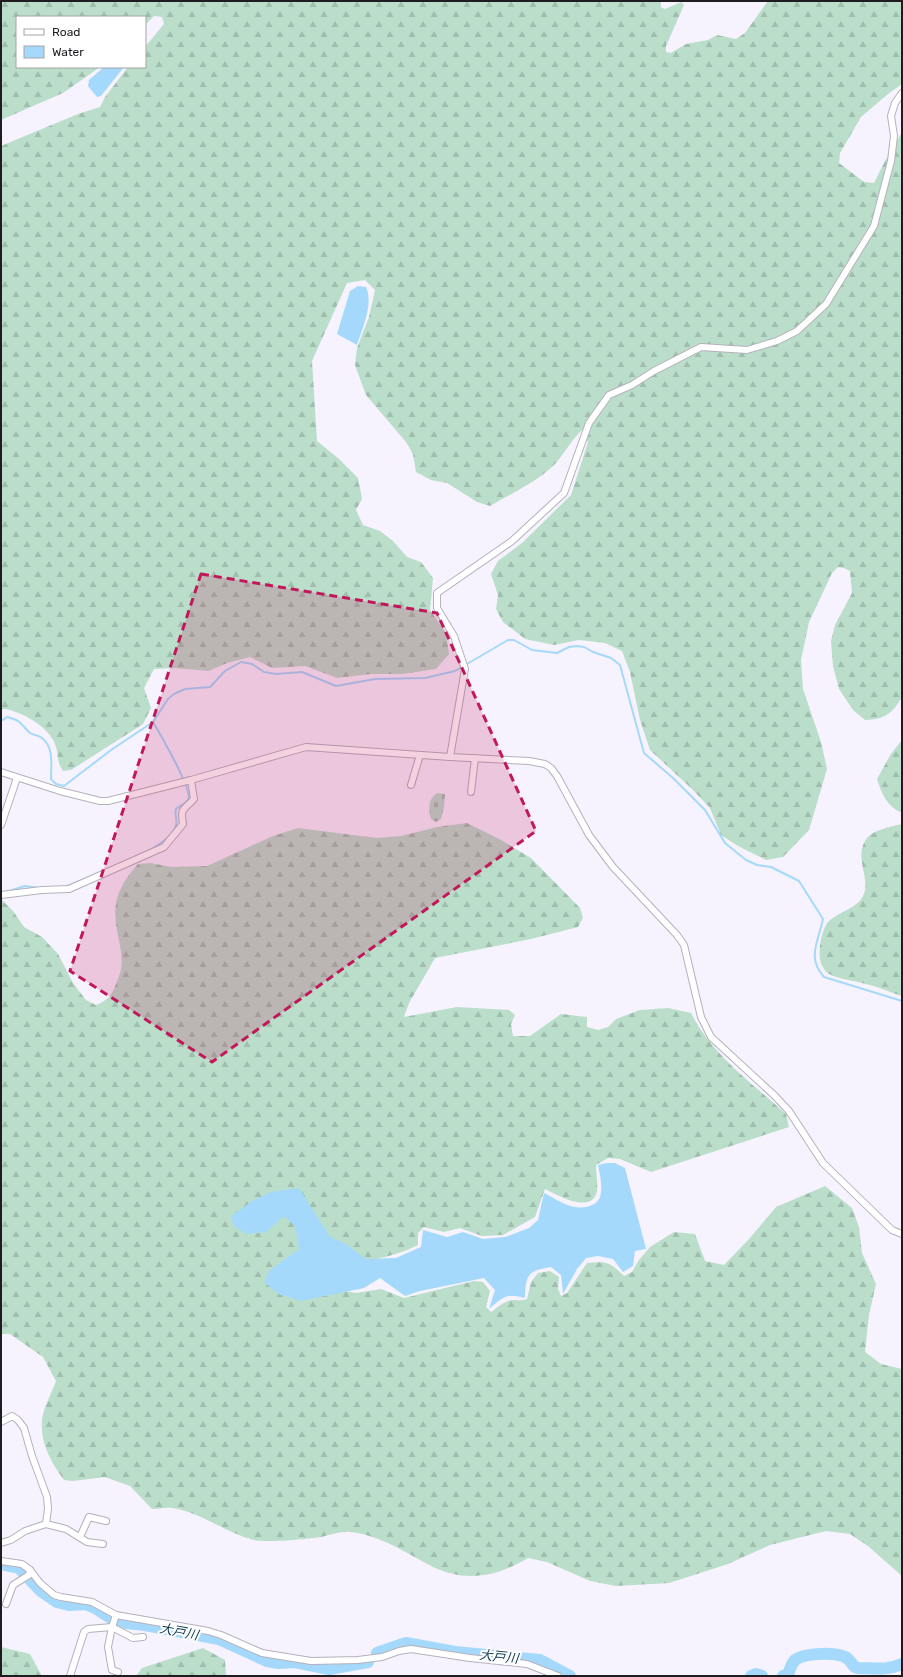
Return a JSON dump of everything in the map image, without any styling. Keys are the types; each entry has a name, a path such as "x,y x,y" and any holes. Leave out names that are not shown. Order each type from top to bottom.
{"street":[{"path":"450,757 465,669 464,661 454,636 437,608 437,593 512,541 564,493 589,423 609,395 632,385 654,371 701,347 748,350 777,341 797,331 826,304 874,226 891,161 894,136 891,116 895,103 902,93"},
{"path":"1,772 73,794 108,802 306,747 529,761 545,764 551,768 567,793 589,836 608,861 677,935 684,945 700,1017 711,1037 775,1096 789,1111 823,1163 892,1230 902,1234"},
{"path":"410,785 420,755"},
{"path":"471,792 475,758"},
{"path":"1,825 17,778"},
{"path":"1,895 42,890 63,891 164,847 183,824 181,812 183,808 194,799 191,780"},
{"path":"1,1422 12,1416 18,1420 24,1428 32,1456 47,1497 48,1509 46,1524"},
{"path":"80,1537 89,1517 106,1521"},
{"path":"1,1543 11,1540 25,1531 46,1524 66,1529 87,1542 103,1544"},
{"path":"1,1561 22,1564 28,1574 54,1595 61,1598 92,1602 133,1638 143,1637"},
{"path":"6,1604 13,1585 28,1574"},
{"path":"114,1622 108,1647 112,1670 118,1672"},
{"path":"70,1676 84,1632 88,1629 114,1622 208,1631 221,1635 262,1653 298,1659 326,1661 358,1660 382,1657 399,1651 411,1649 470,1658 527,1664 558,1676"}],"highlighted area":[{"path":"201,574 437,613 536,831 212,1062 70,971"}],"green space":[{"path":"1,1 661,1 661,7 665,9 681,2 684,5 666,46 666,52 671,53 686,44 708,40 717,35 736,39 745,33 768,1 902,1 902,84 861,117 840,153 839,163 864,182 874,183 902,132 902,697 895,708 883,717 865,720 853,710 839,689 833,666 831,641 835,625 852,593 850,571 838,567 832,573 809,622 801,660 803,689 821,742 827,769 809,830 783,857 766,860 738,846 721,835 710,808 650,750 640,720 630,672 622,651 605,643 579,640 554,645 525,639 503,622 496,609 498,595 491,574 498,561 522,543 571,495 588,442 582,430 559,460 548,470 532,482 490,506 477,502 447,483 431,480 416,472 413,454 406,442 366,395 355,365 357,348 369,317 375,290 365,280 347,283 312,361 317,441 339,459 358,478 362,499 356,510 363,525 380,531 393,541 407,557 421,562 433,578 430,610 446,633 449,654 436,669 403,674 371,674 337,678 305,666 272,668 250,657 227,663 209,671 174,668 154,669 144,688 151,708 143,724 71,770 63,771 59,764 55,744 47,732 33,720 17,712 3,709 1,711 1,146 78,114 100,107 105,97 127,68 146,68 146,46 164,24 162,17 154,16 146,24 146,16 16,16 16,68 99,68 63,93 1,120"},
{"path":"902,740 902,813 892,807 886,799 877,779 891,754"},
{"path":"437,793 445,794 441,819 436,822 431,819 429,808 430,801"},
{"path":"467,823 501,840 531,858 580,908 583,918 578,927 531,939 435,958 409,1003 404,1017 457,1007 509,1010 515,1015 511,1024 513,1036 530,1036 561,1014 587,1017 587,1027 598,1030 608,1027 616,1019 640,1010 668,1008 691,1013 710,1042 721,1055 786,1114 789,1127 651,1172 620,1159 608,1158 596,1165 597,1191 594,1198 588,1202 565,1199 545,1189 535,1217 503,1235 482,1236 460,1228 444,1232 424,1227 418,1233 418,1245 390,1256 339,1267 330,1288 356,1293 381,1289 404,1298 474,1281 483,1282 490,1291 486,1307 491,1312 508,1301 527,1299 531,1282 538,1273 550,1271 559,1277 558,1289 561,1296 567,1293 587,1263 599,1262 611,1265 624,1276 632,1272 639,1260 650,1247 674,1232 695,1234 705,1261 724,1265 749,1239 776,1207 825,1186 852,1208 859,1227 862,1253 876,1284 869,1315 865,1352 881,1364 902,1369 902,1576 868,1546 850,1534 826,1531 770,1545 728,1564 669,1583 616,1586 590,1581 547,1562 528,1558 504,1570 481,1576 456,1575 431,1566 388,1543 355,1533 343,1532 321,1537 287,1540 254,1540 234,1533 194,1514 173,1508 152,1509 130,1486 105,1477 73,1481 64,1480 55,1466 47,1452 43,1437 42,1420 56,1381 43,1357 10,1334 1,1334 1,899 13,911 24,927 42,937 58,954 73,983 86,1000 96,1005 103,1002 111,994 120,973 122,962 115,912 116,904 124,882 138,864 150,863 172,867 207,866 273,836 298,828 377,838 401,836 437,827"},
{"path":"902,824 902,996 874,986 839,978 829,974 821,962 820,943 826,925 829,921 857,904 864,894 865,878 861,853 863,845 868,837 879,830"},
{"path":"1,1647 30,1654 42,1676 1,1676"},
{"path":"203,1648 225,1660 226,1676 136,1676 142,1668"}],"water":[{"path":"103,68 123,68 101,96 97,97 88,86 89,80"},
{"path":"358,286 366,287 369,301 357,345 337,334 350,291"},
{"path":"615,1163 625,1168 646,1249 635,1251 633,1266 623,1272 613,1259 598,1256 586,1258 577,1269 563,1294 561,1275 551,1267 537,1270 528,1278 524,1298 518,1296 505,1297 489,1309 495,1290 484,1278 420,1291 405,1296 380,1278 364,1288 301,1301 278,1294 264,1282 269,1271 299,1249 295,1226 284,1216 266,1232 246,1234 234,1226 231,1216 254,1200 271,1192 299,1188 330,1237 346,1244 366,1259 396,1258 421,1247 423,1230 447,1237 463,1232 483,1239 505,1237 529,1228 538,1220 544,1193 570,1206 587,1207 598,1201 600,1197 601,1181 598,1165"}],"waterway":[{"path":"1,721 7,717 16,720 21,723 30,733 40,737 46,742 51,757 51,779 56,784 64,786 111,750 153,722 168,699 174,694 185,689 210,687 225,671 241,662 252,664 264,672 276,674 302,672 336,686 375,679 425,678 455,671 508,640 514,640 532,650 557,653 569,647 584,647 593,652 611,658 620,665 644,753 673,778 705,810 725,843 746,860 757,865 771,867 799,881 823,919 815,949 815,956 816,963 824,977 902,1001"},
{"path":"151,850 166,839 175,829 176,809 188,800 186,786 181,774 153,722"},
{"path":"65,887 87,878"},
{"path":"6,892 25,886 39,888"},
{"name":"大戸川","path":"1,1564 19,1568 41,1591 57,1602 69,1605 86,1604 117,1622 145,1625 219,1639 267,1661 279,1663 295,1662 329,1669 368,1662"},
{"name":"大戸川","path":"377,1653 406,1643 455,1652 540,1660 570,1676"},
{"name":"大戸川","path":"783,1676 788,1674 795,1660 813,1654 844,1656 857,1668 891,1668 902,1664"},
{"name":"大戸川","path":"751,1676 756,1674 762,1676"}]}
